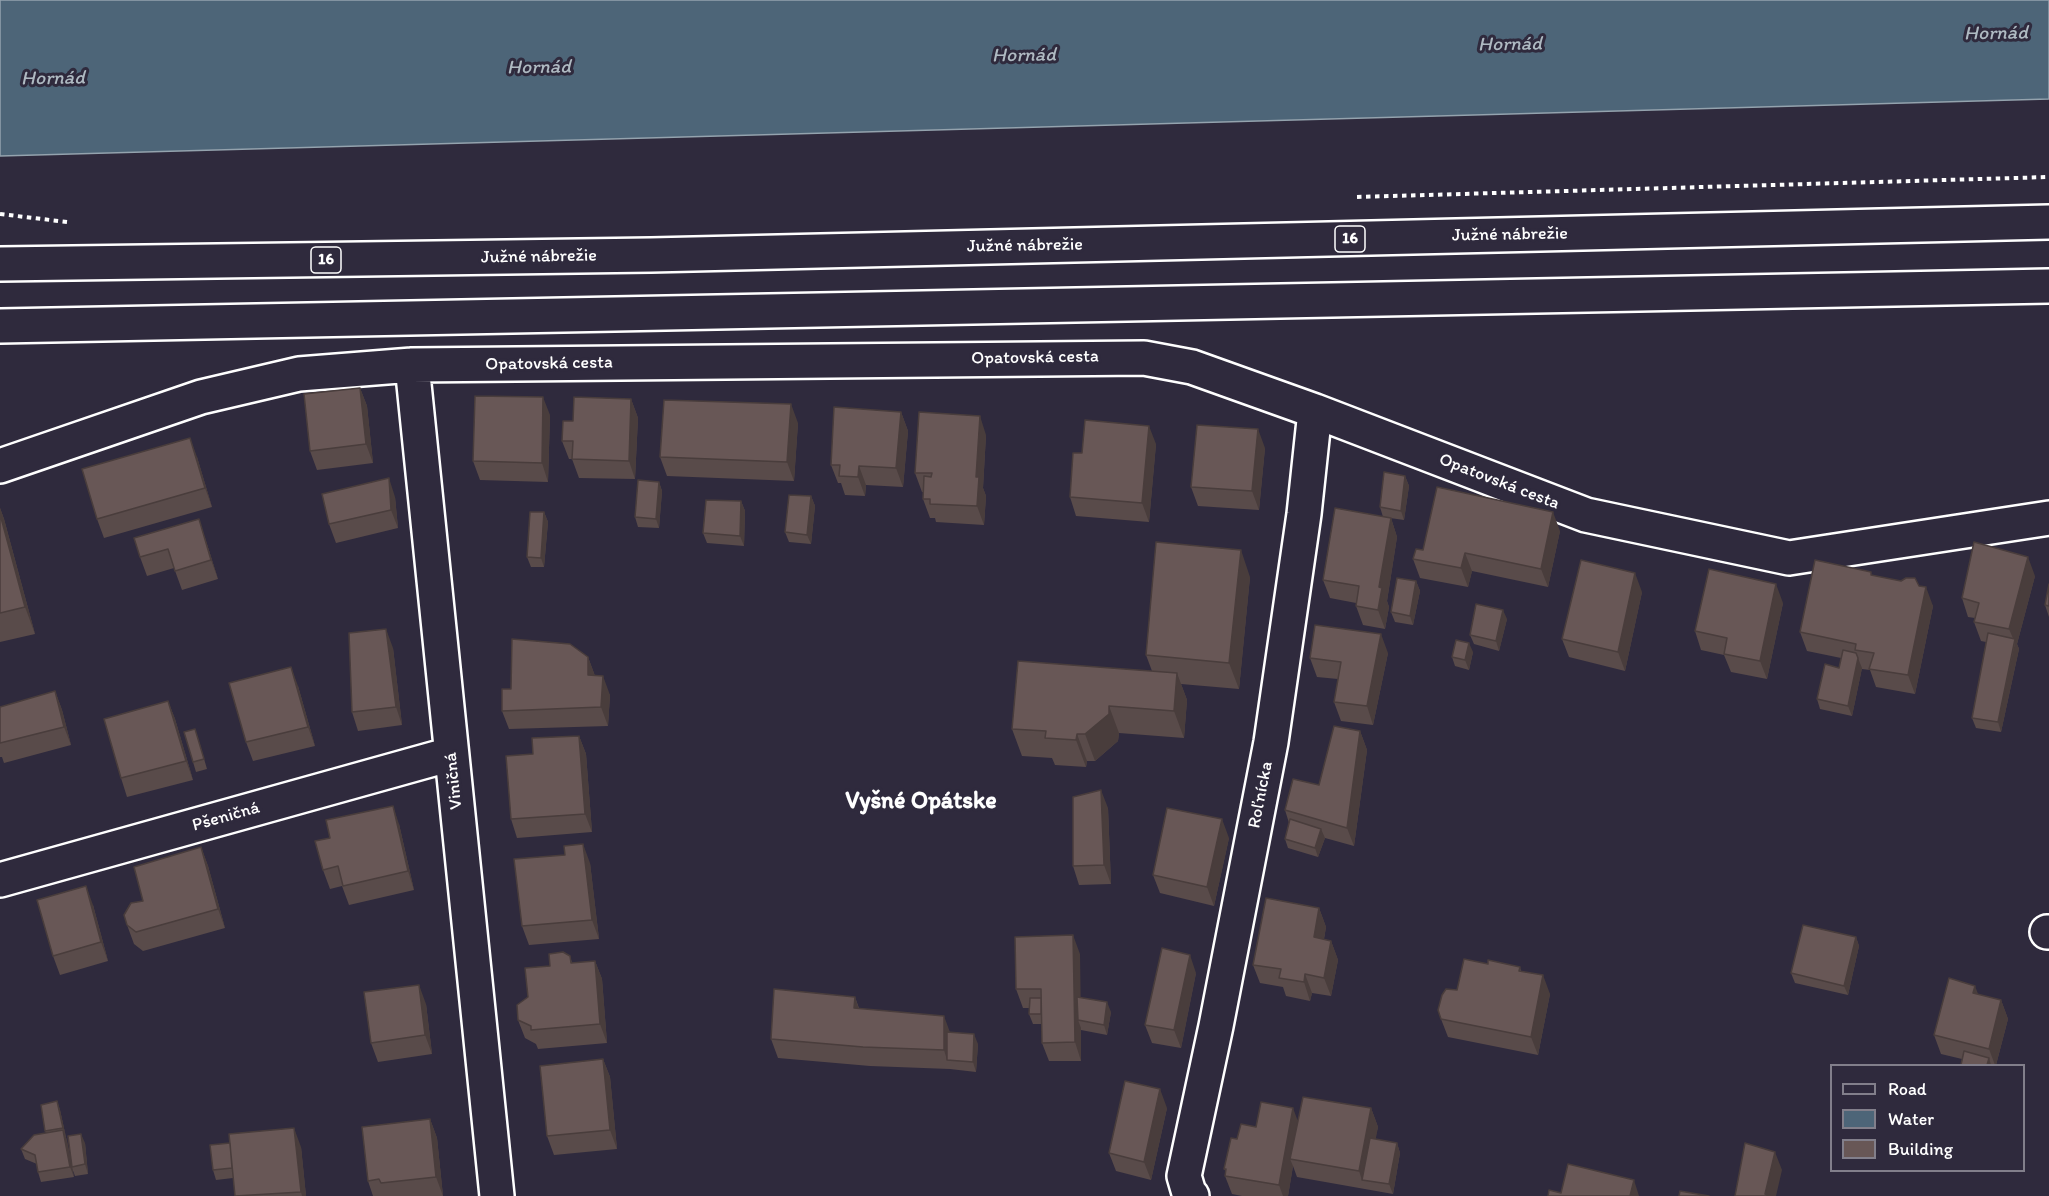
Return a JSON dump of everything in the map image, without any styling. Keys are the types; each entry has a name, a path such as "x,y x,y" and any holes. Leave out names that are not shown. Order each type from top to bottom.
{"main road":[{"name":"Južné nábrežie","path":"0,264 651,255 2049,222"},
{"path":"0,326 2049,286"},
{"name":"Opatovská cesta","path":"0,465 201,397 299,374 412,365 1144,358 1192,367 1315,411 1586,515 1789,558 2049,518"},
{"name":"Viničná","path":"412,365 497,1196"},
{"name":"Roľnícka","path":"1188,1186 1216,1026 1271,742 1304,513 1315,411"},
{"name":"Pšeničná","path":"0,880 451,754"}],"water":[{"name":"Hornád","path":"0,0 2049,0 2049,99 0,156"}],"building":[{"path":"360,388 366,444 310,451 304,394"},
{"path":"475,396 543,397 542,463 473,461"},
{"path":"574,397 631,399 629,461 572,459 573,441 562,441 563,421 573,421"},
{"path":"664,400 791,404 787,462 660,457"},
{"path":"834,407 901,412 896,468 859,466 858,477 839,476 840,465 831,465"},
{"path":"919,412 980,416 976,477 979,477 977,506 930,504 930,499 923,499 924,476 931,477 932,473 915,473"},
{"path":"1085,420 1149,426 1142,503 1070,497 1073,453 1082,453"},
{"path":"1197,425 1258,429 1252,491 1191,487"},
{"path":"190,438 205,488 97,519 82,469"},
{"path":"1384,472 1405,476 1401,511 1380,507"},
{"path":"389,478 391,510 329,524 322,494"},
{"path":"638,480 659,482 656,519 635,517"},
{"path":"1437,487 1553,512 1541,569 1465,553 1461,568 1413,559 1416,549 1423,550"},
{"path":"789,495 811,496 807,535 785,532"},
{"path":"706,500 741,501 740,536 703,533"},
{"path":"1335,508 1391,518 1379,587 1382,588 1378,610 1356,606 1359,586 1323,580"},
{"path":"530,512 544,512 541,558 527,557"},
{"path":"0,514 25,607 0,613"},
{"path":"199,519 211,560 175,571 168,549 140,557 134,538"},
{"path":"1156,542 1241,550 1229,663 1146,655"},
{"path":"1974,542 2028,557 2009,629 1974,622 1979,603 1962,598"},
{"path":"1581,560 1635,573 1618,652 1562,639"},
{"path":"1815,560 1901,581 1906,578 1915,578 1919,586 1926,587 1908,675 1869,669 1874,653 1855,650 1856,644 1800,632"},
{"path":"1709,569 1776,584 1760,661 1724,654 1727,638 1695,631"},
{"path":"1397,578 1416,581 1410,616 1391,612"},
{"path":"2049,584 2049,606 2045,605"},
{"path":"1476,604 1503,610 1496,641 1470,635"},
{"path":"1315,625 1381,634 1367,706 1334,702 1341,662 1310,658"},
{"path":"386,629 396,707 352,712 349,633"},
{"path":"1988,633 2015,639 1998,722 1972,718"},
{"path":"512,639 570,644 588,657 588,675 603,676 601,707 502,711 502,689 511,689"},
{"path":"1456,640 1469,643 1465,660 1452,657"},
{"path":"1843,650 1856,653 1858,658 1848,706 1817,699 1825,664 1839,668"},
{"path":"1018,661 1177,673 1174,711 1109,706 1109,714 1085,734 1077,734 1076,740 1045,738 1046,731 1012,729"},
{"path":"291,667 308,727 246,742 229,683"},
{"path":"55,691 64,727 0,743 0,707"},
{"path":"168,701 186,761 121,778 104,719"},
{"path":"1334,726 1360,731 1347,828 1285,810 1293,779 1319,785"},
{"path":"195,729 204,759 193,762 184,732"},
{"path":"579,736 585,814 511,819 506,756 533,754 532,738"},
{"path":"1101,790 1104,865 1073,866 1073,797"},
{"path":"393,806 408,871 343,886 338,866 323,870 315,841 330,838 326,820"},
{"path":"1167,808 1222,819 1207,887 1153,875"},
{"path":"1290,819 1321,829 1315,848 1285,839"},
{"path":"583,844 592,920 522,926 514,859 565,855 564,846"},
{"path":"201,847 218,909 136,932 127,925 124,915 131,903 143,901 134,867"},
{"path":"86,886 101,942 53,956 37,900"},
{"path":"1266,898 1319,908 1314,937 1331,941 1324,978 1305,974 1304,982 1279,978 1281,969 1253,965"},
{"path":"1803,925 1856,937 1844,986 1791,973"},
{"path":"1073,935 1075,1042 1042,1043 1041,989 1016,989 1015,937"},
{"path":"1162,948 1190,955 1174,1030 1145,1025"},
{"path":"563,952 570,956 571,963 595,961 600,1024 531,1030 531,1026 518,1020 517,1005 528,997 525,968 550,966 549,954"},
{"path":"1464,959 1488,964 1488,960 1520,967 1519,971 1543,975 1531,1037 1441,1019 1438,1010 1442,995 1446,989 1457,990"},
{"path":"1949,978 1975,986 1973,993 2001,1000 1989,1049 1934,1035"},
{"path":"419,985 425,1035 371,1043 364,992"},
{"path":"774,989 855,997 854,1008 944,1016 944,1050 863,1047 771,1039"},
{"path":"1077,997 1107,1002 1104,1025 1078,1020"},
{"path":"1030,998 1041,998 1041,1014 1029,1014"},
{"path":"947,1032 974,1034 973,1062 947,1060"},
{"path":"1964,1051 1989,1058 1987,1064 1961,1064"},
{"path":"603,1059 610,1130 547,1136 540,1066"},
{"path":"1125,1081 1160,1089 1144,1162 1109,1153"},
{"path":"1303,1097 1371,1108 1359,1171 1290,1159"},
{"path":"57,1101 63,1128 45,1131 41,1105"},
{"path":"1261,1102 1293,1108 1279,1185 1225,1176 1226,1169 1224,1169 1231,1138 1237,1139 1241,1124 1256,1127"},
{"path":"430,1119 436,1177 381,1183 379,1179 368,1181 362,1127"},
{"path":"294,1128 301,1192 235,1196 229,1134"},
{"path":"63,1130 70,1167 38,1172 35,1155 21,1149 34,1135"},
{"path":"81,1134 85,1164 72,1167 68,1136"},
{"path":"1370,1138 1397,1143 1389,1184 1362,1180"},
{"path":"230,1143 232,1168 213,1170 210,1145"},
{"path":"1745,1143 1775,1152 1765,1194 1772,1196 1735,1196"},
{"path":"1568,1164 1634,1180 1630,1196 1548,1196 1549,1190 1561,1193"},
{"path":"1680,1191 1709,1196 1679,1196"}],"district":[{"name":"Vyšné Opátske","path":"921,802"}]}
